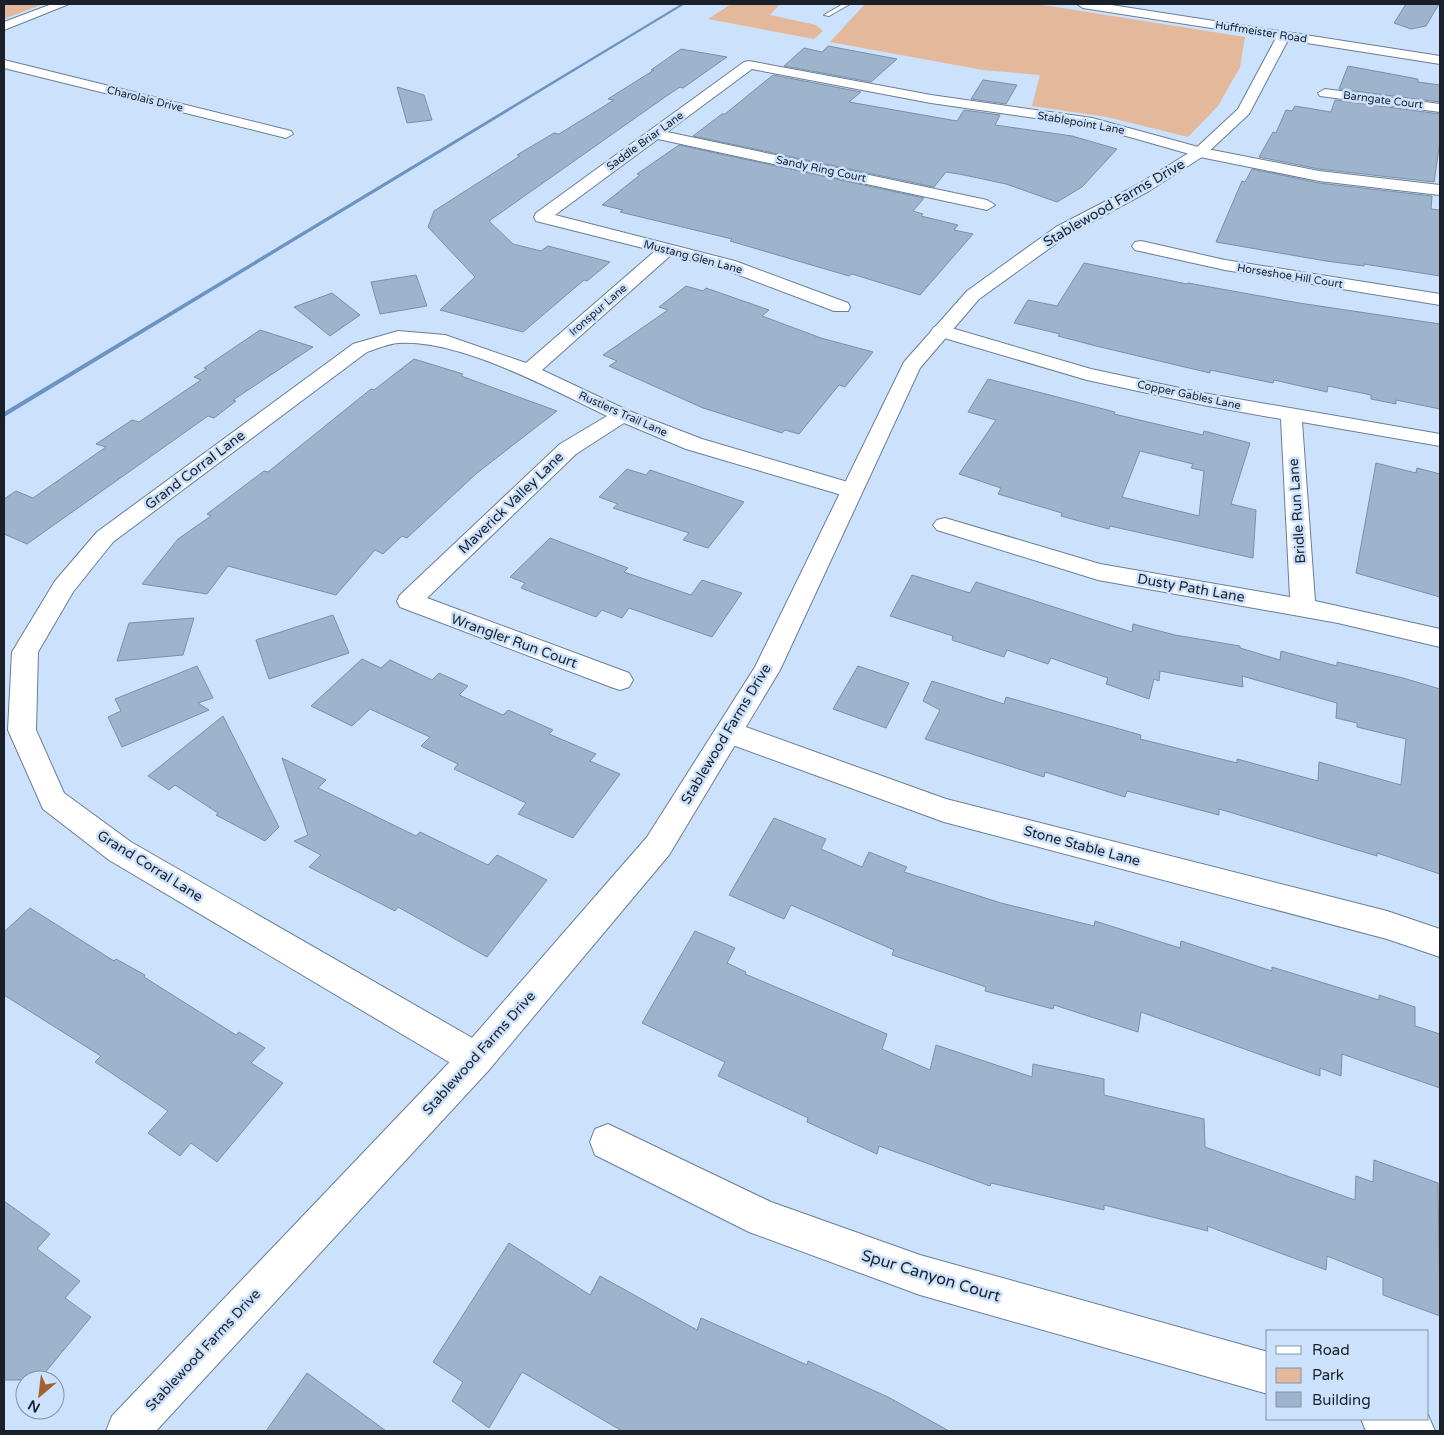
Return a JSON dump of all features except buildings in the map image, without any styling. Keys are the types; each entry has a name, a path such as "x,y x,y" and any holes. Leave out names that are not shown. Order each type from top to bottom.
{"street":[{"path":"4,26 63,4"},
{"name":"Huffmeister Road","path":"1083,4 1440,60"},
{"name":"Stablewood Farms Drive","path":"127,1431 476,1059 658,846 767,670 850,490 911,366 973,295 1062,231 1143,188 1200,152 1244,111 1284,35"},
{"name":"Charolais Drive","path":"4,64 286,134"},
{"name":"Stablepoint Lane","path":"749,65 931,99 1092,122 1200,152 1319,176 1440,190"},
{"name":"Saddle Briar Lane","path":"542,218 749,65"},
{"name":"Barngate Court","path":"1325,93 1440,108"},
{"name":"Sandy Ring Court","path":"656,134 987,205"},
{"name":"Mustang Glen Lane","path":"542,218 729,264 841,307"},
{"name":"Horseshoe Hill Court","path":"1141,246 1225,265 1440,300"},
{"name":"Ironspur Lane","path":"529,371 668,249"},
{"name":"Copper Gables Lane","path":"941,331 1087,374 1203,399 1440,440"},
{"name":"Rustlers Trail Lane","path":"398,337 445,341 529,371 622,415 694,444 850,490"},
{"name":"Grand Corral Lane","path":"398,337 360,348 105,537 64,587 25,652 14,682 22,730 53,801 120,851 476,1059"},
{"name":"Maverick Valley Lane","path":"409,601 568,449 622,415"},
{"name":"Bridle Run Lane","path":"1291,415 1303,608"},
{"name":"Dusty Path Lane","path":"945,525 1098,572 1303,608 1440,638"},
{"name":"Wrangler Run Court","path":"409,601 620,680"},
{"name":"Stone Stable Lane","path":"729,732 944,810 1387,925 1440,943"},
{"name":"Spur Canyon Court","path":"608,1142 763,1218 920,1275 1266,1373"},
{"path":"1385,1420 1414,1431"}],"lane":[{"path":"828,15 847,4"}],"green space":[{"path":"4,4 43,4 4,19"},
{"path":"731,4 780,4 770,15 816,25 823,31 814,39 708,19"},
{"path":"865,4 1037,4 1245,37 1240,67 1218,106 1188,137 1107,117 1032,106 1040,75 983,70 830,42"}],"waterway":[{"path":"4,415 683,4"}]}
